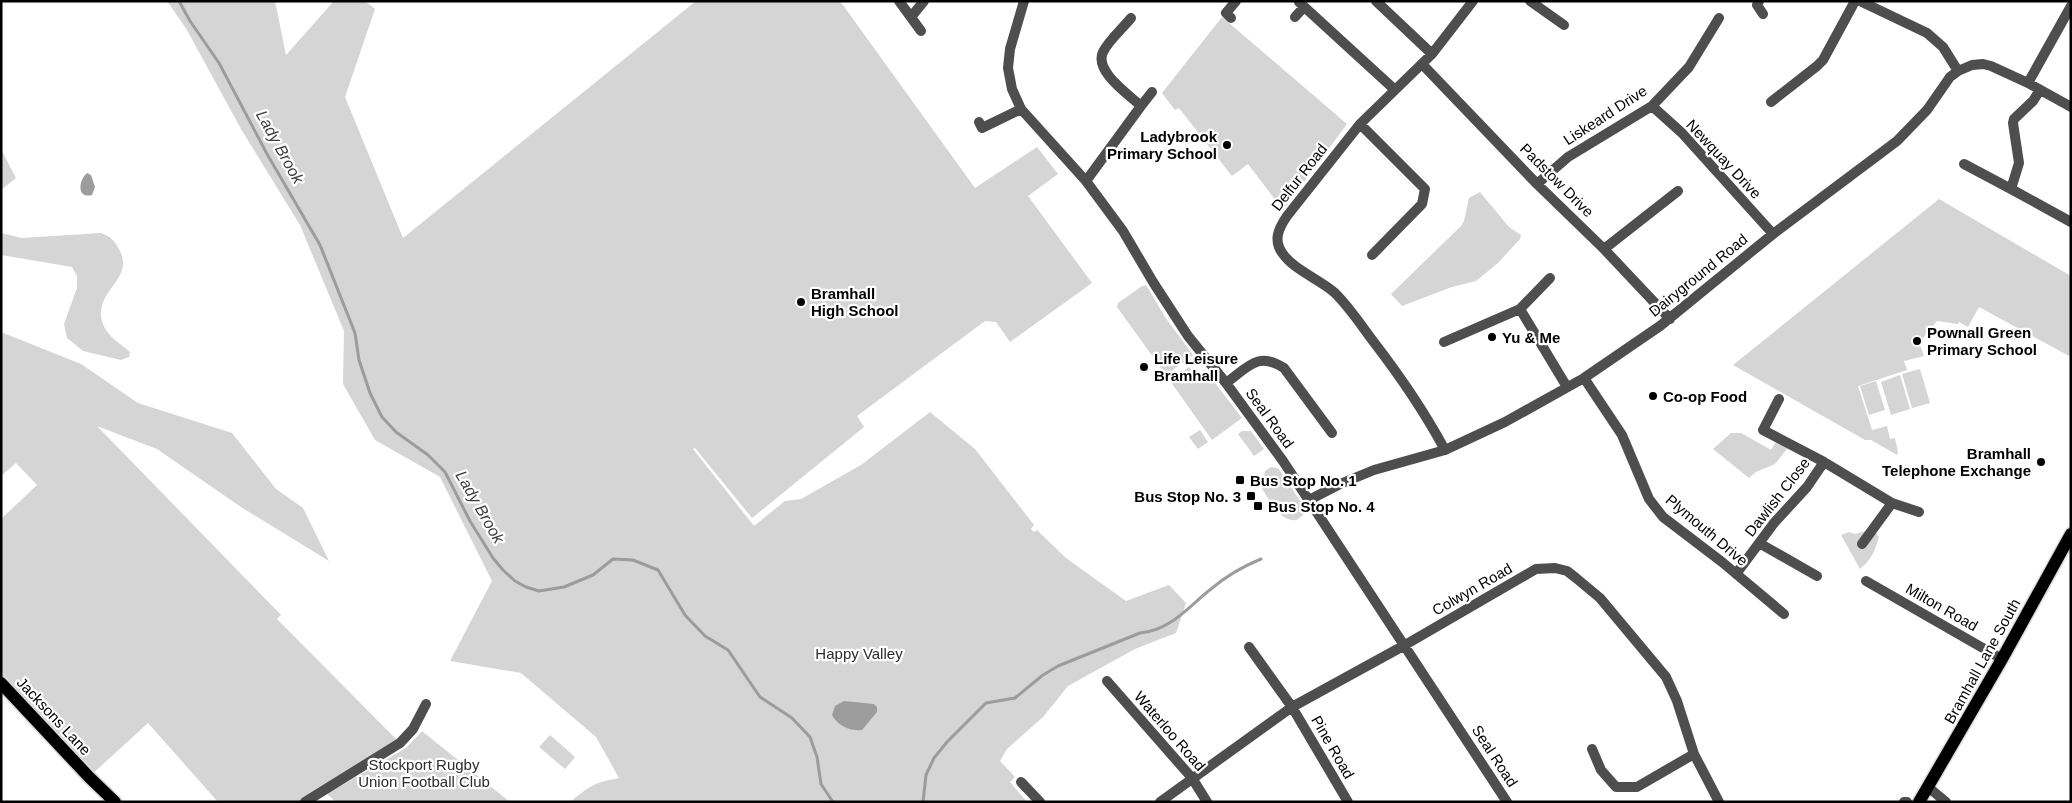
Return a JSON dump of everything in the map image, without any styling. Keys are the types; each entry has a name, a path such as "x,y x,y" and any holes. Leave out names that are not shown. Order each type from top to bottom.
{"main road":[{"name":"Bramhall Lane South","path":"1919,802 2002,659 2071,534"},
{"name":"Jacksons Lane","path":"1,683 114,802"},
{"name":"Jacksons Lane","path":"82,770 108,802"}],"street":[{"path":"900,1 921,31"},
{"path":"911,17 924,1"},
{"name":"Seal Road","path":"1024,1 1010,49 1008,68 1012,89 1021,109 1086,181 1123,231 1152,282 1188,336 1226,383 1309,500 1506,802"},
{"path":"1231,18 1226,13 1236,1"},
{"path":"1376,1 1432,54"},
{"name":"Delfur Road","path":"1444,450 1407,386 1347,307 1333,292 1284,256 1278,246 1277,236 1279,227 1360,124 1432,54 1473,1"},
{"path":"1530,1 1564,25"},
{"path":"1759,1 1757,6 1763,14"},
{"path":"1771,102 1823,60 1855,1"},
{"path":"1860,1 1927,33 1943,47 1958,71 1972,65 1984,64 2003,70 2071,107"},
{"path":"1295,17 1302,4 1394,89"},
{"path":"2028,84 2071,6"},
{"path":"1130,18 1103,52 1101,64 1105,72 1141,106"},
{"name":"Liskeard Drive","path":"1537,184 1568,157 1652,106 1690,67 1719,18"},
{"name":"Padstow Drive","path":"1422,64 1537,184 1604,249 1670,318"},
{"name":"Dairyground Road","path":"1309,500 1340,484 1374,470 1444,450 1504,422 1584,378 1670,318 1773,234 1897,141 1927,110 1950,77 1958,71"},
{"path":"2011,189 2019,163 2014,119 2033,101 2040,90"},
{"path":"1086,181 1152,92"},
{"name":"Newquay Drive","path":"1652,106 1682,133 1773,234"},
{"path":"979,122 982,128 1021,109"},
{"path":"1360,124 1425,189 1422,204 1372,255"},
{"path":"1964,164 2071,222"},
{"path":"1604,249 1678,191"},
{"path":"1444,342 1520,309 1550,278"},
{"path":"1520,309 1567,388"},
{"path":"1226,383 1258,360 1276,363 1284,368 1332,433"},
{"name":"Plymouth Drive","path":"1584,378 1622,435 1649,499 1663,517 1784,614"},
{"name":"Dawlish Close","path":"1779,399 1763,430 1824,462 1892,503 1919,512"},
{"name":"Dawlish Close","path":"1736,574 1774,523 1807,487 1824,462"},
{"path":"1862,544 1892,503"},
{"path":"1759,543 1817,576"},
{"name":"Colwyn Road","path":"1160,802 1292,706 1405,646 1536,569 1549,567 1561,569 1572,574 1600,598 1666,677 1677,701 1694,754 1719,802"},
{"name":"Milton Road","path":"1866,581 2002,659"},
{"name":"Pine Road","path":"1249,647 1292,706 1348,802"},
{"name":"Waterloo Road","path":"1107,681 1192,778 1206,802"},
{"path":"304,802 400,743 413,729 426,704"},
{"path":"1592,749 1601,770 1616,788 1637,788 1694,754"},
{"path":"1021,782 1040,802"},
{"path":"1928,786 1946,802"}],"green space":[{"name":"Happy Valley","path":"167,1 275,1 286,55 334,1 365,1 375,9 345,97 403,238 696,1 840,1 975,188 1037,147 1058,174 1028,196 1092,283 1010,342 996,322 985,321 857,416 864,427 752,518 695,448 693,449 754,526 785,501 801,499 861,465 930,412 975,449 1034,525 1031,529 1034,532 1037,530 1066,558 1126,601 1169,585 1186,603 1176,633 1135,649 1068,686 1043,717 1007,749 1000,761 1015,777 1010,782 1027,802 570,802 593,785 619,778 596,737 521,673 450,661 492,581 440,477 375,440 343,384 344,331 300,225 241,129 187,30"},
{"path":"1222,17 1347,124 1283,210 1248,164 1232,176 1179,108 1175,110 1162,93"},
{"path":"1,149 16,178 1,190"},
{"path":"1480,192 1509,227 1521,235 1520,239 1498,263 1476,281 1452,287 1402,306 1391,294 1461,226 1464,221 1469,198"},
{"name":"Pownall Green Primary School","path":"1939,199 2071,276 2071,354 2069,356 1979,307 1968,327 1959,322 1958,324 1937,321 1919,343 1924,356 1904,361 1907,370 1858,386 1872,430 1887,426 1890,439 1895,438 1897,455 1871,440 1865,440 1733,365"},
{"path":"1,233 22,238 101,233 112,240 120,251 123,261 122,270 103,301 102,321 110,335 130,352 129,357 121,360 83,351 67,338 64,324 77,288 77,276 72,267 1,255"},
{"path":"1146,285 1165,317 1193,355 1166,375 1117,307 1118,303"},
{"path":"1,332 81,364 138,403 232,433 276,489 303,508 329,561 241,507 157,449 97,426 281,615 277,619 397,740 300,802 218,802 148,723 89,777 1,683 1,519 37,485 16,463 1,476"},
{"path":"1189,367 1196,376 1205,370 1242,418 1212,440 1170,381"},
{"path":"1920,369 1930,403 1912,408 1902,374"},
{"path":"1900,375 1910,409 1891,415 1881,382"},
{"path":"1876,381 1885,410 1869,415 1860,386"},
{"path":"1200,430 1208,442 1198,449 1189,437"},
{"path":"1242,431 1251,431 1264,449 1254,456 1238,434"},
{"path":"1731,433 1741,433 1771,450 1778,438 1790,445 1775,464 1756,472 1749,478 1713,449"},
{"path":"1271,467 1278,468 1305,508 1303,515 1297,520 1291,520 1281,514 1262,489 1265,471"},
{"path":"1873,529 1879,537 1870,559 1860,569 1841,535 1849,532 1855,534"},
{"name":"Stockport Rugby Union Football Club","path":"422,731 510,802 336,802 327,794 406,748"},
{"path":"550,735 575,757 565,769 539,747"}],"shaded area":[{"path":"87,173 91,175 95,187 92,195 87,196 81,192 80,188 82,180"},
{"path":"844,701 874,704 877,707 877,712 862,730 848,729 837,722 832,715 835,706"}],"waterway":[{"name":"Lady Brook","path":"179,1 190,21 219,63 267,154 320,245 355,333 359,360 370,393 382,417 396,432 428,455 445,472 470,521 493,558 515,581 539,591 564,587 593,575 613,559 633,560 658,570 685,615 705,636 728,650 760,697 792,718 810,737 817,757 821,784 833,802"},
{"path":"923,802 926,775 934,758 947,742 986,703 1015,698 1043,675 1058,666 1140,633 1161,628 1178,617 1222,580 1241,568 1261,559"}],"place":[{"name":"Ladybrook Primary School","path":"1227,145"},
{"name":"Bramhall High School","path":"801,302"},
{"name":"Yu & Me","path":"1492,337"},
{"name":"Pownall Green Primary School","path":"1917,341"},
{"name":"Life Leisure Bramhall","path":"1144,367"},
{"name":"Co-op Food","path":"1653,396"},
{"name":"Bramhall Telephone Exchange","path":"2041,462"},
{"name":"Bus Stop No. 1","path":"1240,480"},
{"name":"Bus Stop No. 3","path":"1251,496"},
{"name":"Bus Stop No. 4","path":"1258,506"}]}
